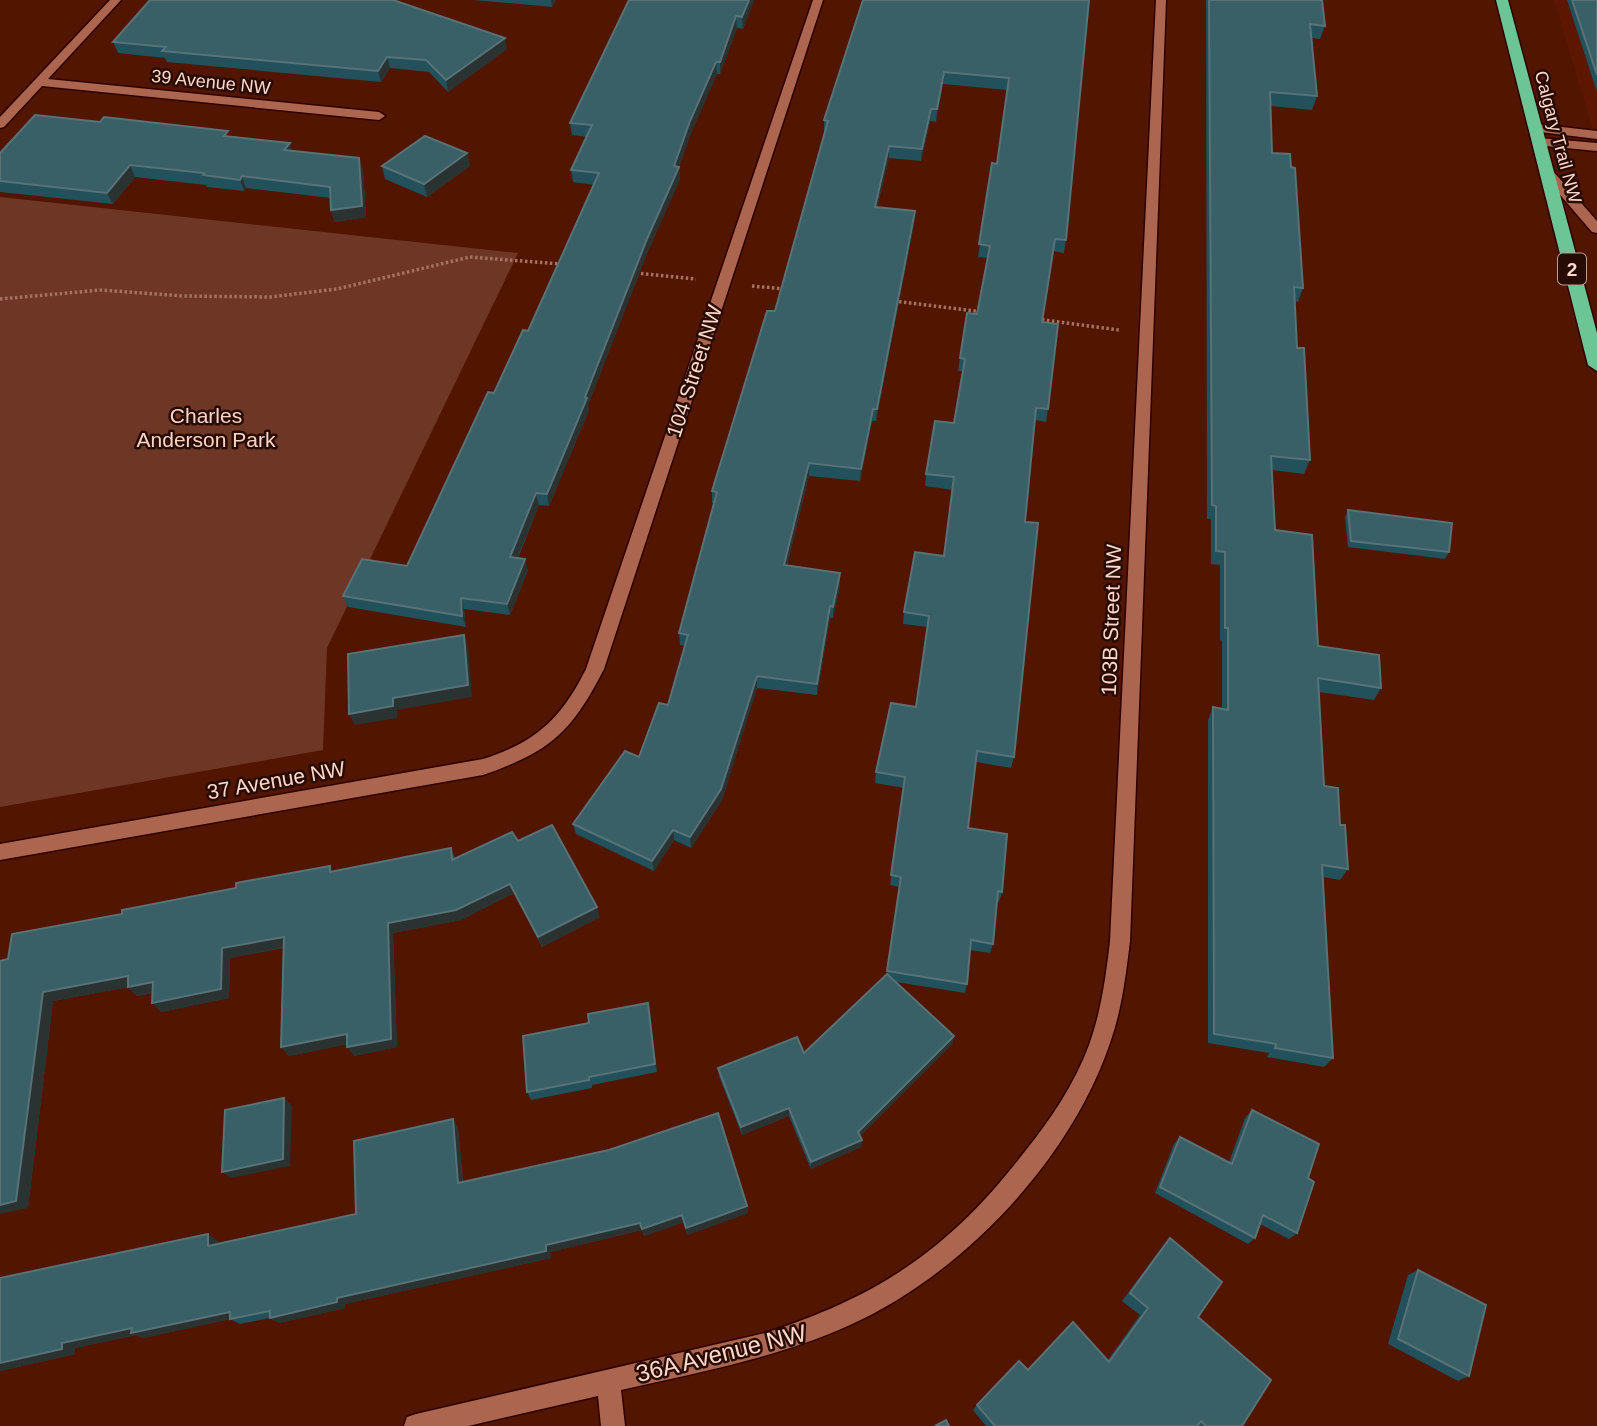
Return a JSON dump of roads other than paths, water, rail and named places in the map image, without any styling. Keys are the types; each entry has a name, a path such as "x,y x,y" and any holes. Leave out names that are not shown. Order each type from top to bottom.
{"highway":[{"name":"Calgary Trail NW","path":"1502,0 1597,365"}],"street":[{"path":"0,124 116,0"},
{"name":"104 Street NW","path":"553,733 571,713 595,669 818,0"},
{"name":"103B Street NW","path":"993,1209 1044,1143 1074,1097 1095,1057 1116,980 1120,941 1161,0"},
{"name":"39 Avenue NW","path":"39,82 379,116"},
{"path":"1537,135 1597,135"},
{"path":"1537,135 1597,147"},
{"path":"1548,173 1597,229"},
{"name":"37 Avenue NW","path":"0,852 483,767 531,749 553,733"},
{"name":"36A Avenue NW","path":"416,1426 765,1345 812,1331 913,1279 957,1244 993,1209"},
{"path":"608,1381 613,1426"}],"park label":[{"name":"Charles Anderson Park","path":"206,427"}]}
